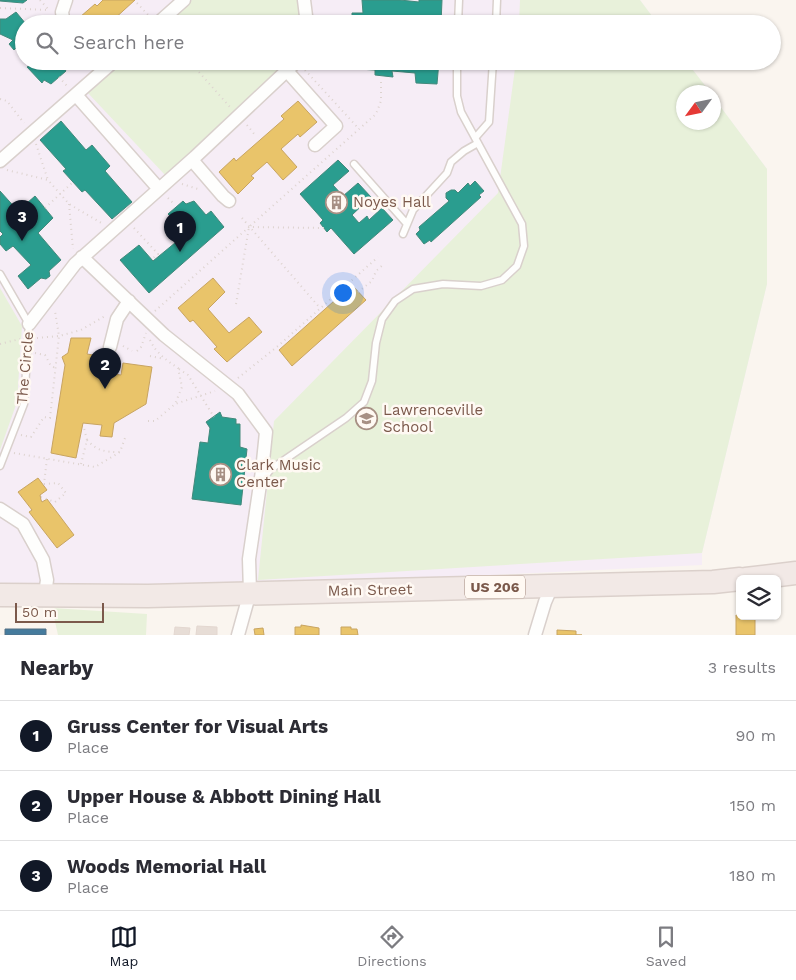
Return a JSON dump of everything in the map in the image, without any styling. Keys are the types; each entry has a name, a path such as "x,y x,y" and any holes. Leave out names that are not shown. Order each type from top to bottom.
{"highway":[{"path":"779,575 796,573"},
{"name":"Main Street","path":"0,595 148,596 713,582 736,579"}],"street":[{"path":"62,15 66,0"},
{"path":"161,15 184,0"},
{"path":"304,0 305,15"},
{"path":"0,161 76,95 97,70"},
{"path":"29,324 79,261 192,160 286,71 336,126 315,145"},
{"path":"76,95 164,184"},
{"path":"192,160 226,199"},
{"path":"79,261 238,394 266,432 249,559 250,592 238,635"},
{"path":"110,346 117,319 129,301"},
{"path":"0,509 23,524 43,560 47,580 45,594"},
{"path":"535,635 552,586"}],"lane":[{"path":"458,15 459,0"},
{"path":"496,15 497,0"},
{"path":"259,487 271,470 346,418 364,402 372,381 376,343 382,319 395,302 413,289 443,284 481,286 502,280 517,266 524,246 522,224 461,112 456,96 457,70"},
{"path":"403,234 413,210 447,173 451,162 477,140 489,122 492,70"},
{"path":"354,164 407,224"},
{"name":"The Circle","path":"0,274 29,324 24,404 0,466"}],"path":[{"path":"137,3 148,15"},
{"path":"0,8 49,10"},
{"path":"197,70 255,135"},
{"path":"305,70 359,129"},
{"path":"151,322 154,311 376,114 381,101 381,79"},
{"path":"0,99 7,101 32,133 48,180 68,204 113,230"},
{"path":"0,168 48,180"},
{"path":"44,208 73,182"},
{"path":"164,184 226,199"},
{"path":"68,204 79,261"},
{"path":"242,218 320,308"},
{"path":"126,219 158,254 152,259"},
{"path":"249,226 324,228"},
{"path":"236,304 249,226"},
{"path":"148,421 155,421 175,404 228,386 378,257"},
{"path":"358,292 372,281 376,271 384,264"},
{"path":"13,434 31,437 44,417 50,418 59,336 54,306 48,299"},
{"path":"0,344 28,338 59,336 81,330 113,311 122,313"},
{"path":"137,351 141,347 146,331 154,349 164,359 188,376 214,417"},
{"path":"27,352 45,356 51,366 56,368"},
{"path":"150,356 164,359"},
{"path":"175,404 182,387 178,368"},
{"path":"84,428 87,440 94,448 109,452 120,452"},
{"path":"5,456 16,452 95,467 120,452 124,438"},
{"path":"81,464 87,440"},
{"path":"41,497 55,502 66,493 58,483 44,484 47,458"}],"shaded area":[{"name":"Lawrenceville School","path":"0,0 640,0 651,15 15,15 15,70 693,70 705,85 676,85 676,130 721,130 721,107 767,169 767,284 702,553 702,565 263,586 0,587"}],"green space":[{"path":"192,0 298,0 300,15 175,15"},
{"path":"520,0 640,0 651,15 519,15"},
{"path":"112,70 279,70 166,176 87,92"},
{"path":"515,70 693,70 705,85 676,85 676,130 721,130 721,107 767,169 767,284 702,553 258,580 274,421 498,193"},
{"path":"0,288 22,326 17,402 0,450"},
{"path":"52,608 147,614 146,635 58,635"}],"building: Homes":[{"path":"103,0 135,0 119,15 82,15 95,4 97,6"},
{"path":"298,101 317,122 300,137 298,134 281,149 297,167 283,180 267,162 251,176 254,178 238,194 219,172 234,158 236,161 284,119 281,116"},
{"path":"213,278 225,292 208,309 229,333 249,317 262,332 227,362 214,349 217,347 193,320 190,322 178,308"},
{"path":"352,285 366,300 292,366 279,350"},
{"path":"71,338 91,338 87,354 93,355 90,371 121,375 123,363 152,367 146,404 114,423 112,437 100,436 102,425 83,423 76,458 51,453 65,365 62,357 68,353"},
{"path":"38,478 47,490 40,495 42,502 47,499 74,535 57,548 29,512 32,510 18,492"},
{"path":"736,620 755,620 755,635 736,635"},
{"path":"301,625 319,628 319,635 295,635 295,627 301,627"},
{"path":"341,627 357,629 358,635 341,635"},
{"path":"263,628 264,635 255,635 254,629"},
{"path":"557,630 576,631 576,635 557,635"}],"building: Schools":[{"path":"0,0 27,0 23,3"},
{"path":"362,0 419,2 419,0 442,0 441,15 352,15 352,13 363,13"},
{"path":"16,12 18,15 15,15 14,50 9,44 13,40 0,34 0,19 6,19"},
{"path":"30,70 66,71 51,84 44,80 42,83"},
{"path":"375,70 438,70 437,84 416,83 415,73 392,71 393,77 375,75"},
{"path":"61,121 86,150 92,145 110,166 105,171 132,202 112,219 85,190 82,192 63,171 66,169 40,140"},
{"name":"Noyes Hall","path":"338,160 349,171 333,185 343,196 358,183 371,197 352,215 359,223 367,216 369,220 382,208 393,220 354,254 331,228 327,232 320,223 323,220 300,194"},
{"path":"475,181 484,191 479,195 481,197 431,242 430,240 424,244 416,234 420,230 419,227 449,201 446,198 446,193 455,190 458,193 468,183 470,186"},
{"path":"0,191 18,211 35,196 53,218 38,233 61,260 49,271 50,276 46,279 41,278 28,289 18,276 31,265 13,246 6,251 0,244 0,237 3,234 0,231"},
{"path":"183,201 186,204 194,201 206,215 211,211 224,227 149,293 120,260 139,245 153,261 181,238 168,224 171,222 171,217 168,214"},
{"name":"Clark Music Center","path":"220,412 222,417 236,419 236,424 240,424 240,447 247,449 241,505 192,499 200,442 208,443 210,428 206,422"}],"building: Public":[{"path":"5,629 46,629 46,635 5,635"}],"building: Other":[{"path":"197,626 217,627 217,635 196,635"},
{"path":"175,627 190,628 189,635 174,635"}],"place":[{"name":"Noyes Hall","path":"337,202"},
{"name":"Woods Memorial Hall","path":"22,241"},
{"name":"Gruss Center for Visual Arts","path":"180,252"},
{"name":"Upper House & Abbott Dining Hall","path":"105,389"},
{"name":"Lawrenceville School","path":"367,419"},
{"name":"Clark Music Center","path":"220,474"}]}
